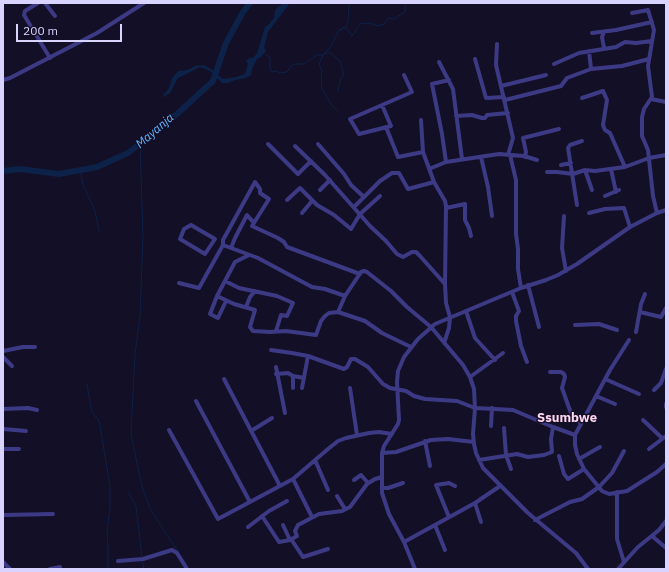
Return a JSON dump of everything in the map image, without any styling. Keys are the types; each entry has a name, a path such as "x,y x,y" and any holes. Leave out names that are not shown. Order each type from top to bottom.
{"street":[{"path":"38,3 25,11 24,15 50,58"},
{"path":"44,3 56,16"},
{"path":"3,80 50,58 97,33 144,3"},
{"path":"632,13 648,10 654,30 648,73 651,99 644,109 642,117 642,136 648,150 653,196 657,213"},
{"path":"592,33 652,22"},
{"path":"604,32 602,37 604,48"},
{"path":"554,64 564,58 589,51 616,47 625,42 636,43 652,41"},
{"path":"497,44 496,65 505,98 513,138 509,155 516,180 516,234 518,269 521,288"},
{"path":"589,51 591,69"},
{"path":"475,59 486,98 505,98 561,86 567,78 591,69 622,66 649,59"},
{"path":"439,62 453,89 462,159"},
{"path":"382,105 391,126 359,134 350,118 412,92 404,75"},
{"path":"501,86 546,75"},
{"path":"446,162 432,84 449,80"},
{"path":"582,98 603,91 607,100 603,125 605,130 610,133 625,166"},
{"path":"651,99 666,102"},
{"path":"456,116 472,115 482,118 487,115 508,112"},
{"path":"421,120 423,152 434,182 446,208 445,284 446,303 450,317 449,328 444,343"},
{"path":"386,127 398,157 423,152"},
{"path":"525,157 526,152 523,138 559,129"},
{"path":"577,205 569,146 582,141"},
{"path":"268,144 298,174 311,161"},
{"path":"318,144 344,174 351,185 364,197"},
{"path":"296,146 330,180 397,254 403,257 412,252 416,252 445,284"},
{"path":"429,169 446,162 481,157 509,155 537,160"},
{"path":"547,172 573,174 585,170 595,171 611,169 649,158 666,155"},
{"path":"481,157 488,187 492,216"},
{"path":"561,165 571,163"},
{"path":"605,196 617,191 611,169"},
{"path":"585,170 592,190"},
{"path":"354,207 392,173 400,173 408,189 434,182"},
{"path":"320,190 330,180"},
{"path":"179,283 199,288 223,245 223,240 254,182 260,189 260,193 269,200 252,226 278,238 287,246 360,274"},
{"path":"287,200 300,188 317,206 334,215 351,229 360,214 380,196"},
{"path":"302,213 312,201"},
{"path":"446,208 465,204 464,220 469,228 470,236"},
{"path":"589,213 605,209 624,208 630,227"},
{"path":"415,569 404,542 389,514 382,493 382,454 384,446 398,424 396,382 400,366 410,347 431,327 443,319 566,271 630,227 666,210"},
{"path":"231,248 247,216 254,223"},
{"path":"564,216 562,248 566,271"},
{"path":"191,225 197,229 215,239 205,254 180,239 184,229 191,225"},
{"path":"223,245 272,264 312,287 326,288 345,296"},
{"path":"226,301 218,318 210,314 217,296 235,262 249,255"},
{"path":"338,312 345,296 361,272 367,272 431,327 470,377 474,389 474,442 479,460 489,475 535,520 571,549 588,569"},
{"path":"225,281 239,288 277,296 293,303 287,316 281,315 276,331"},
{"path":"528,285 539,327"},
{"path":"246,307 250,297 255,291"},
{"path":"512,292 519,311 516,316 516,320 521,346 527,362"},
{"path":"636,332 645,294"},
{"path":"217,296 226,301 255,310 250,327 252,331 286,331 316,335 321,321 325,316 329,313 338,312 365,321 382,333 410,347"},
{"path":"640,312 661,317 666,308"},
{"path":"466,311 475,338 495,360"},
{"path":"575,325 599,324 617,330"},
{"path":"629,340 605,379 575,435 575,445 579,459 584,470 606,493 627,491 635,487 666,464"},
{"path":"3,351 23,347 35,347"},
{"path":"271,350 308,356 344,369 347,367 351,359 355,359 368,367 383,384 397,390 406,391 414,396 425,399 457,402 475,408 513,410 575,435"},
{"path":"470,377 503,353"},
{"path":"302,388 308,356"},
{"path":"3,357 12,366"},
{"path":"276,367 276,374 285,413"},
{"path":"654,390 661,383 666,369"},
{"path":"550,372 561,372 564,374 565,377 562,388 571,413 581,424"},
{"path":"276,374 288,373 293,376 304,378"},
{"path":"293,376 293,388"},
{"path":"224,379 280,486"},
{"path":"605,379 639,394"},
{"path":"350,388 357,435"},
{"path":"596,396 615,404"},
{"path":"196,401 250,502"},
{"path":"3,408 28,408 36,410"},
{"path":"491,426 492,408"},
{"path":"251,431 272,418"},
{"path":"643,420 664,437 649,449"},
{"path":"479,460 517,454 528,457 544,455 552,452 551,439 553,427"},
{"path":"504,428 506,456 511,469"},
{"path":"3,430 26,432"},
{"path":"169,430 218,519 293,479 338,441 357,435 379,432 392,434"},
{"path":"382,454 396,452 425,442 448,440 474,442"},
{"path":"425,442 430,466"},
{"path":"579,459 600,447"},
{"path":"3,449 20,449"},
{"path":"535,520 570,502 582,499 599,487 612,473 624,451"},
{"path":"559,456 564,474 568,479 584,470"},
{"path":"315,460 328,490"},
{"path":"354,480 361,475 368,483"},
{"path":"262,516 279,542 291,539 297,536 295,531 298,525 319,514 342,511 350,507 368,483 382,477"},
{"path":"293,479 312,517"},
{"path":"382,488 388,488 403,483"},
{"path":"449,517 436,485 449,483 455,486"},
{"path":"404,542 475,503 500,486"},
{"path":"617,492 617,539 624,562"},
{"path":"337,496 346,509"},
{"path":"248,527 262,516 287,502"},
{"path":"475,503 481,522"},
{"path":"3,515 53,514"},
{"path":"618,569 638,547 664,525 666,521"},
{"path":"283,525 303,557 328,549"},
{"path":"435,525 445,550"},
{"path":"652,536 666,548"},
{"path":"118,561 142,559 172,550 177,553 187,569"},
{"path":"3,562 10,569"},
{"path":"50,569 60,567 60,569"}],"water":[{"path":"284,3 290,3 268,32 264,48 266,51 257,59 251,75 228,83 222,83 210,71 200,67 178,78 170,93 161,98 169,88 172,78 178,71 187,70 195,66 204,65 223,79 245,74 248,64 246,61 249,58 253,58 257,53 265,27 274,18 275,10"}],"waterway":[{"name":"Mayanja","path":"3,171 20,169 59,174 97,167 128,153 177,114 213,81 226,43 243,12 250,3"},
{"path":"265,53 270,58 270,69 272,72 287,72 291,66 295,64 304,64 317,55 323,55 331,46 339,30 342,30 343,27 348,30 352,36 361,23 369,23 378,26 384,24 389,18 394,19 405,12 405,5 407,3"},
{"path":"345,28 348,23 349,5"},
{"path":"338,91 340,81 343,76 343,71 340,61 329,52 323,55 319,64 322,71 322,89 333,107 338,111"},
{"path":"140,144 143,235 140,316 135,354 131,434 142,487 150,508 187,565"},
{"path":"80,170 83,185 95,211 99,231"},
{"path":"87,384 91,409 100,425 110,487 110,508 107,531 108,569"},
{"path":"128,492 136,506 142,557"},
{"path":"142,560 144,569"}],"district":[{"name":"Ssumbwe","path":"567,418"}]}
